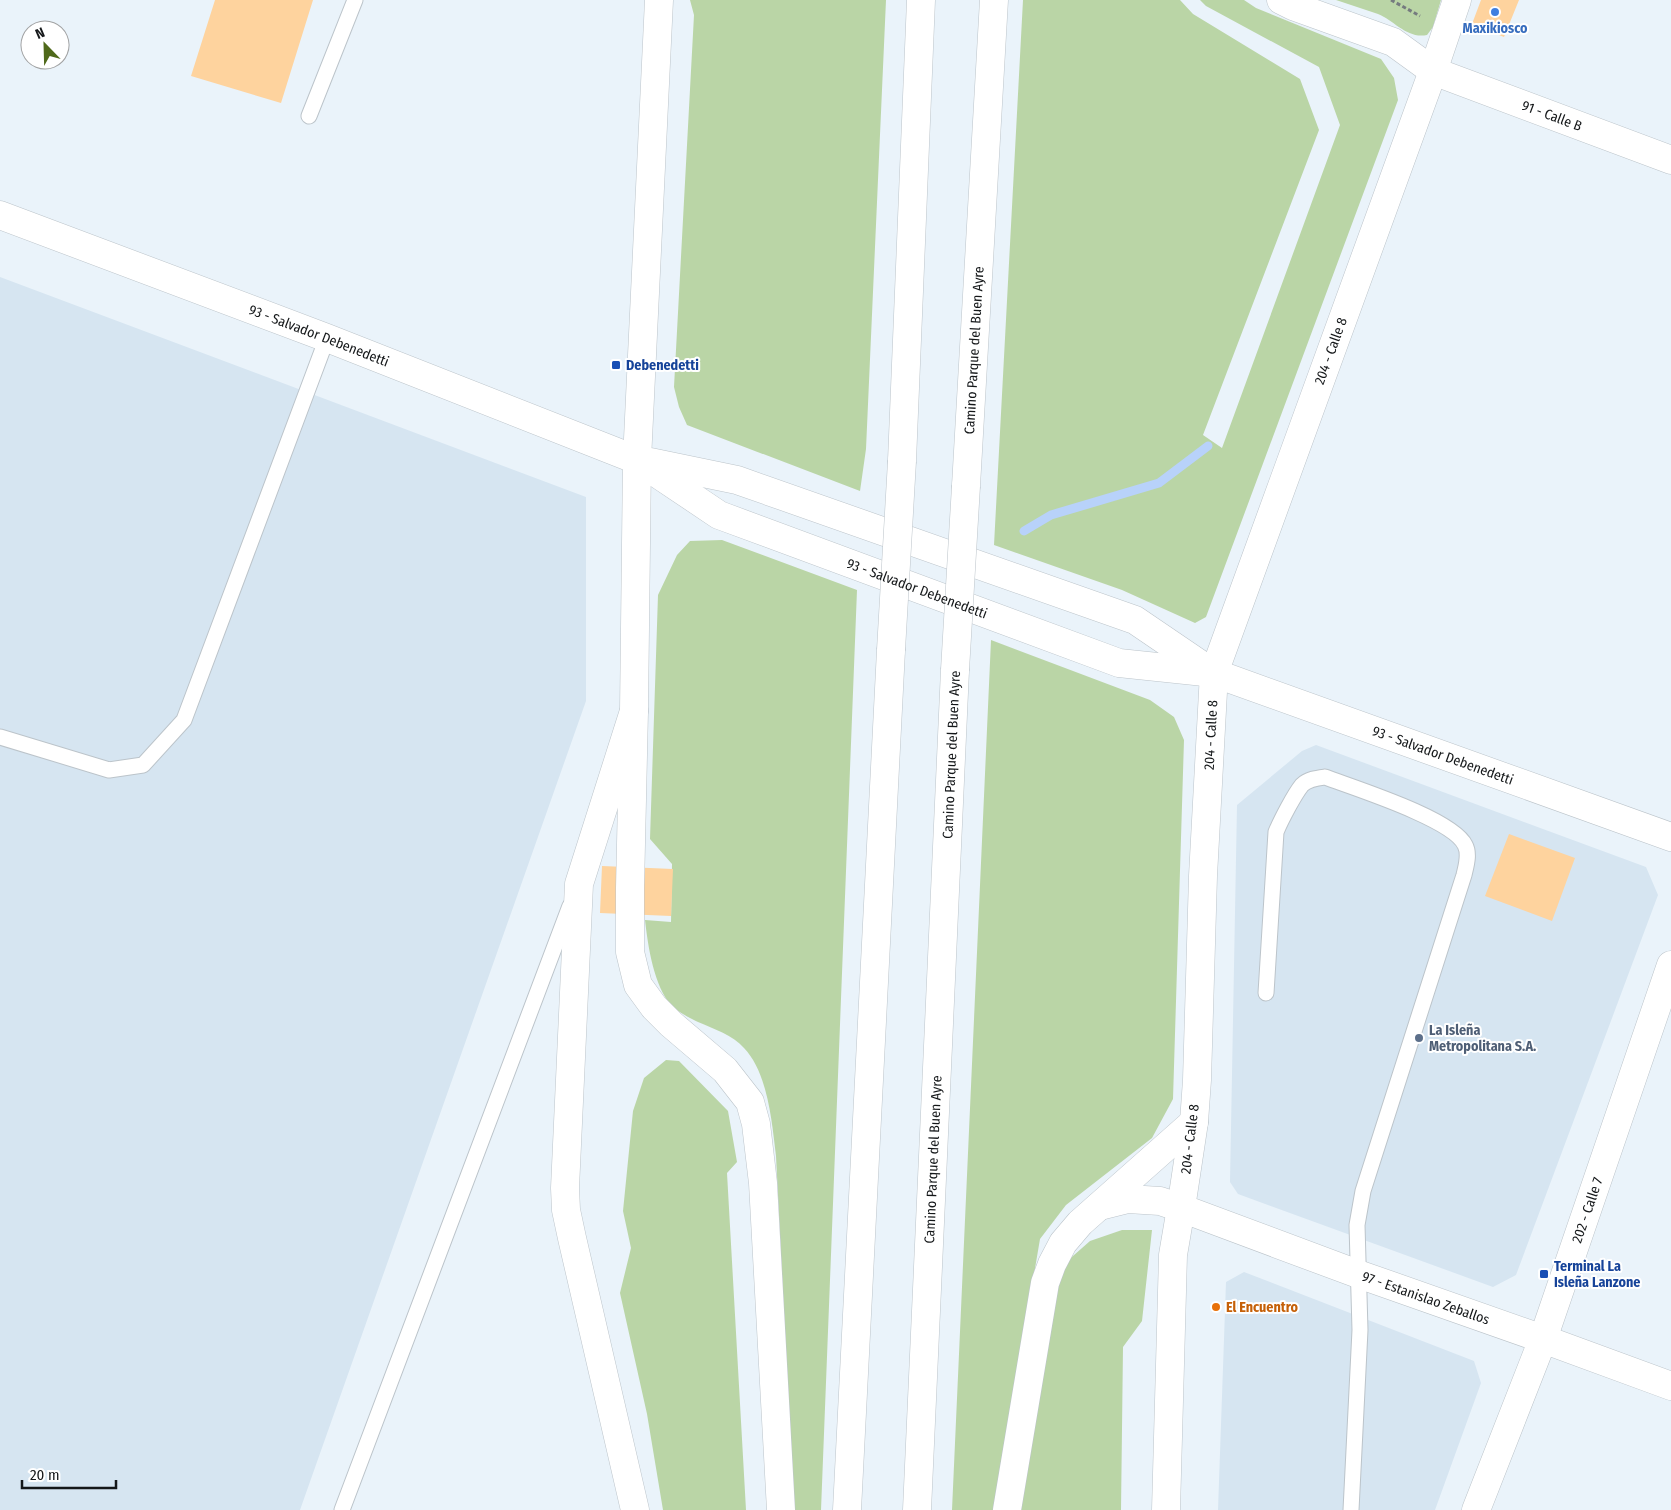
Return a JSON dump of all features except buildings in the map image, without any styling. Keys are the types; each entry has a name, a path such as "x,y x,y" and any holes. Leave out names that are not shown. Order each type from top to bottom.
{"main road":[{"path":"659,0 637,460 630,952 638,985 654,1007 729,1075 750,1102 756,1124 762,1183 780,1510"},
{"path":"847,1510 902,460 920,0"},
{"name":"Camino Parque del Buen Ayre","path":"917,1510 955,670 994,0"},
{"name":"91 - Calle B","path":"1281,0 1393,42 1433,71 1671,160"},
{"name":"204 - Calle 8","path":"1166,1510 1173,1255 1182,1208 1194,1122 1214,673 1433,71 1457,0"},
{"name":"93 - Salvador Debenedetti","path":"0,215 327,338 637,460 737,480 1135,620 1214,673"},
{"name":"93 - Salvador Debenedetti","path":"637,460 719,514 1109,660 1119,663 1214,673 1671,837"},
{"path":"634,711 579,884 565,1188 566,1210 635,1510"},
{"name":"202 - Calle 7","path":"1476,1510 1543,1339 1671,964"},
{"path":"1007,1510 1045,1283 1052,1264 1063,1242 1080,1223 1194,1122"},
{"name":"97 - Estanislao Zeballos","path":"1100,1206 1128,1199 1160,1201 1671,1386"}],"lane":[{"path":"309,116 355,0"},
{"path":"0,737 109,770 142,765 184,720 327,338"},
{"path":"1266,993 1276,832 1280,822 1303,785 1314,778 1325,777 1432,818 1456,834 1466,846 1467,859 1464,875 1363,1191 1357,1225 1360,1330 1351,1510"},
{"path":"342,1510 579,884"}],"path":[{"path":"1391,0 1419,16"}],"shaded area":[{"path":"0,277 586,497 586,701 300,1510 0,1510"},
{"name":"La Isleña Metropolitana S.A.","path":"1316,745 1646,867 1658,895 1516,1275 1493,1287 1238,1194 1230,1182 1237,805 1302,751"},
{"path":"1244,1272 1474,1361 1481,1383 1435,1510 1218,1510 1226,1282"}],"green space":[{"path":"690,0 886,0 866,449 860,491 687,425 679,407 674,387 694,15"},
{"path":"1023,0 1180,0 1193,14 1300,79 1319,130 1203,435 1222,448 1340,125 1319,67 1206,6 1200,0 1244,0 1256,8 1381,59 1394,78 1398,100 1206,617 1195,623 1122,590 994,545"},
{"path":"1336,0 1441,0 1433,27 1427,35 1420,36 1407,32 1378,14"},
{"path":"722,540 857,590 821,1510 794,1510 776,1156 764,1084 752,1058 740,1043 681,1013 666,998 653,966 645,920 671,922 672,864 650,839 658,595 677,555 690,541"},
{"path":"991,640 1150,700 1174,717 1184,740 1173,1099 1152,1138 1066,1205 1040,1239 994,1510 952,1510"},
{"path":"666,1060 679,1061 728,1111 737,1162 727,1173 746,1510 663,1510 647,1414 620,1293 631,1248 623,1211 633,1111 644,1078"},
{"path":"1122,1230 1152,1230 1142,1321 1123,1347 1121,1510 1017,1510 1055,1286 1065,1263 1090,1241"}],"waterway":[{"path":"1024,531 1051,515 1159,483 1208,446"}],"place":[{"name":"Maxikiosco","path":"1495,12"},
{"name":"Debenedetti","path":"616,365"},
{"name":"La Isleña Metropolitana S.A.","path":"1419,1038"},
{"name":"Terminal La Isleña Lanzone","path":"1544,1274"},
{"name":"El Encuentro","path":"1216,1307"}]}
